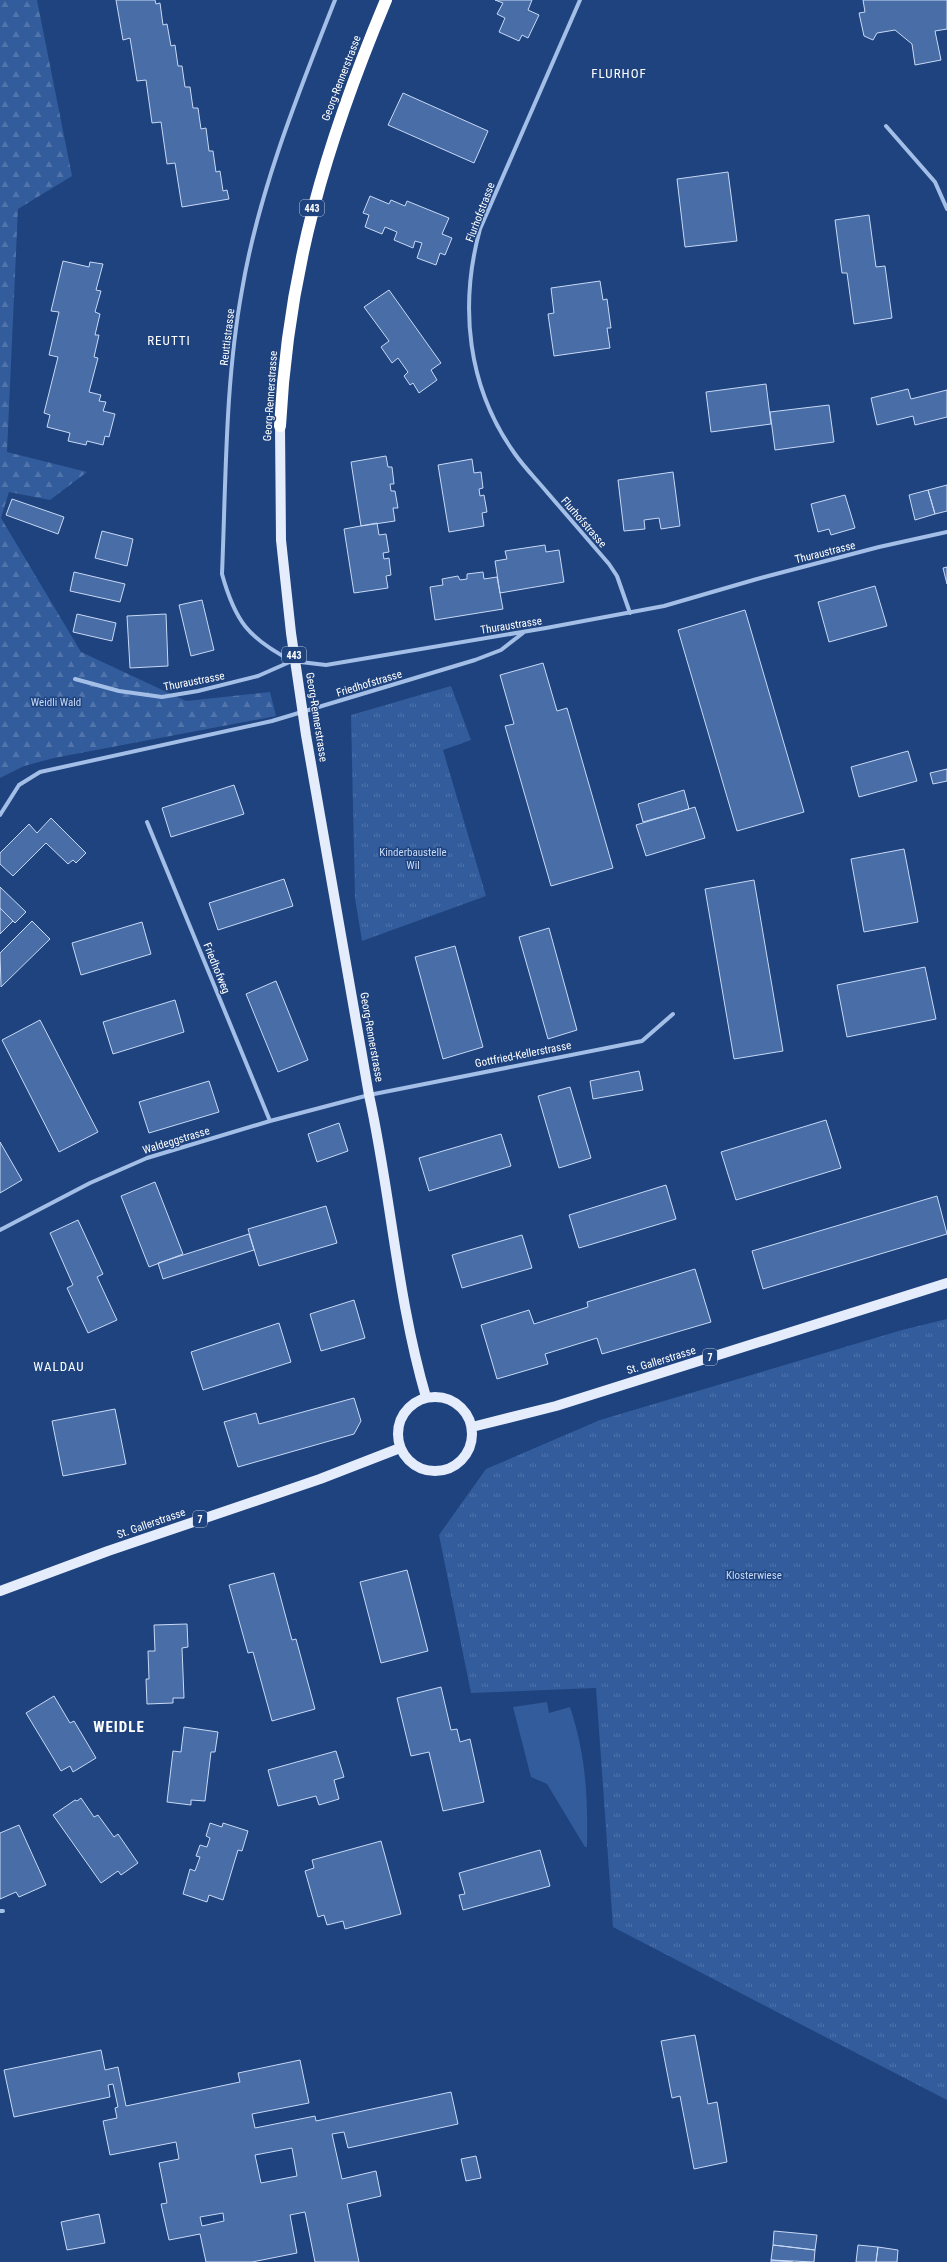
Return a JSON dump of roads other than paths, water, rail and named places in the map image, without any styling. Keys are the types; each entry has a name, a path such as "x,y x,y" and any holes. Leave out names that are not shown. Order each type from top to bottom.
{"highway":[{"name":"Georg-Rennerstrasse","path":"280,426 284,366 292,301 312,209 341,113 386,0"}],"main road":[{"name":"Georg-Rennerstrasse","path":"280,426 280,504 284,575 306,735 368,1095 378,1134 407,1318 426,1397"},
{"name":"St. Gallerstrasse","path":"472,1427 556,1406 947,1283"},
{"path":"426,1397 441,1397 455,1402 466,1413 472,1427 472,1440 467,1453 458,1463 446,1469 432,1471 419,1468 408,1460 400,1448 398,1436 399,1423 405,1412 414,1403 426,1397"},
{"name":"St. Gallerstrasse","path":"0,1591 115,1548 356,1467 400,1448"}],"street":[{"name":"Reuttistrasse","path":"292,661 266,648 245,627 230,602 222,574 230,383 241,291 252,244 292,111 335,0"},
{"name":"Flurhofstrasse","path":"580,0 480,229 473,255 469,289 468,319 477,377 485,401 496,422 515,454 609,564 617,576 630,613"},
{"path":"886,126 935,182 947,209"},
{"name":"Thuraustrasse","path":"75,678 119,691 162,697 198,692 258,676 292,661 326,665 524,632 664,606 757,578 947,532"},
{"name":"Friedhofstrasse","path":"0,815 19,785 40,772 272,721 475,660 501,650 524,632"},
{"name":"Friedhofweg","path":"147,822 270,1121"},
{"name":"Gottfried-Kellerstrasse","path":"368,1095 642,1041 673,1014"},
{"name":"Waldeggstrasse","path":"0,1230 90,1183 146,1158 270,1121 368,1095"}],"district":[{"name":"FLURHOF","path":"619,73"},
{"name":"REUTTI","path":"169,340"},
{"name":"WALDAU","path":"59,1366"},
{"name":"WEIDLE","path":"119,1727"}],"park label":[{"name":"Weidli Wald","path":"56,702"},
{"name":"Kinderbaustelle Wil","path":"413,858"},
{"name":"Klosterwiese","path":"754,1575"}]}
